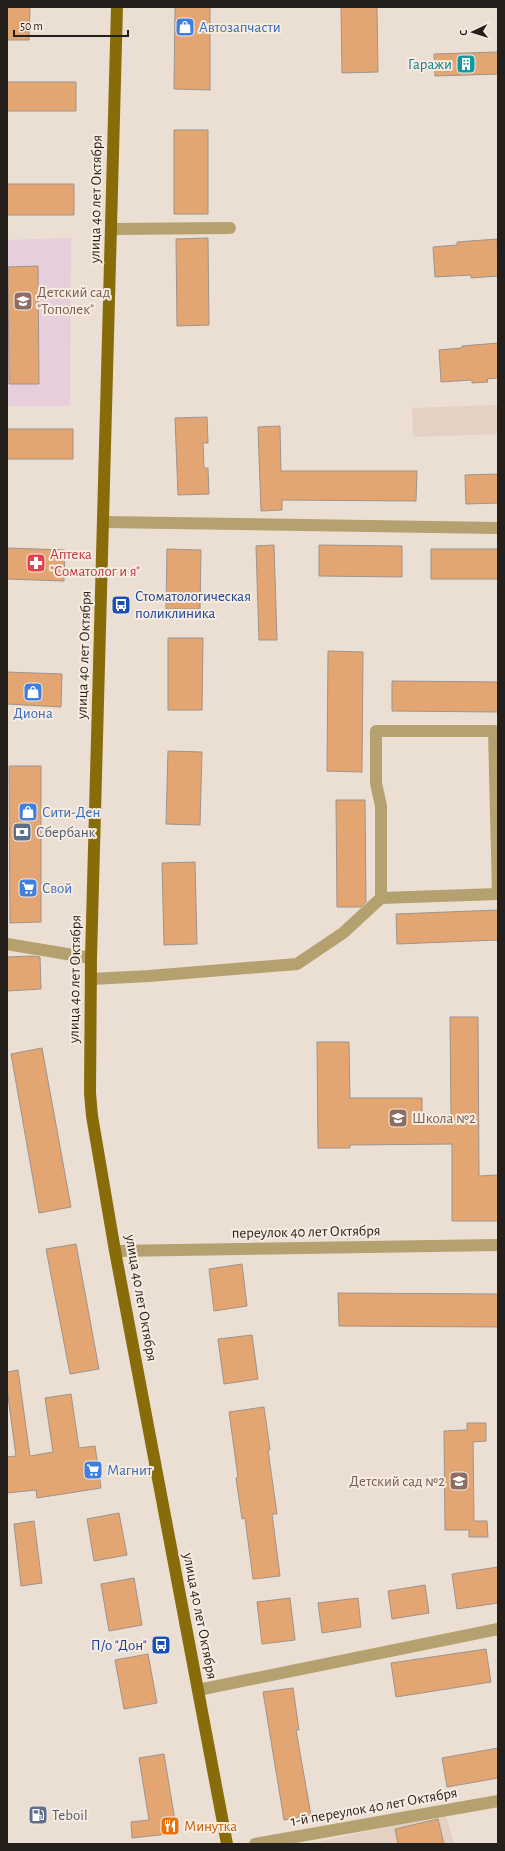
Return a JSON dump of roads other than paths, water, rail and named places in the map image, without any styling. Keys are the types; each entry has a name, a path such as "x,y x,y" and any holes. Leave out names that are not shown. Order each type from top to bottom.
{"main road":[{"name":"улица 40 лет Октября","path":"117,7 91,958 91,1100 115,1251 226,1844"}],"street":[{"path":"112,229 230,228"},
{"path":"104,522 498,528"},
{"path":"91,979 297,964 343,933 381,898 498,894 496,731 376,731 376,783 381,806 381,898"},
{"path":"7,944 91,958"},
{"name":"переулок 40 лет Октября","path":"115,1251 498,1245"},
{"path":"198,1690 498,1629"},
{"name":"1-й переулок 40 лет Октября","path":"255,1844 498,1801"}],"place":[{"name":"Автозапчасти","path":"185,27"},
{"name":"Гаражи","path":"466,64"},
{"name":"Детский сад \"Тополек\"","path":"23,301"},
{"name":"Аптека \"Соматолог и я\"","path":"36,563"},
{"name":"Стоматологическая поликлиника","path":"121,605"},
{"name":"Диона","path":"33,692"},
{"name":"Сити-Ден","path":"28,812"},
{"name":"Сбербанк","path":"22,832"},
{"name":"Свой","path":"28,888"},
{"name":"Школа №2","path":"398,1118"},
{"name":"Магнит","path":"93,1470"},
{"name":"Детский сад №2","path":"459,1481"},
{"name":"П/о \"Дон\"","path":"161,1645"},
{"name":"Teboil","path":"38,1815"},
{"name":"Минутка","path":"170,1826"}]}
